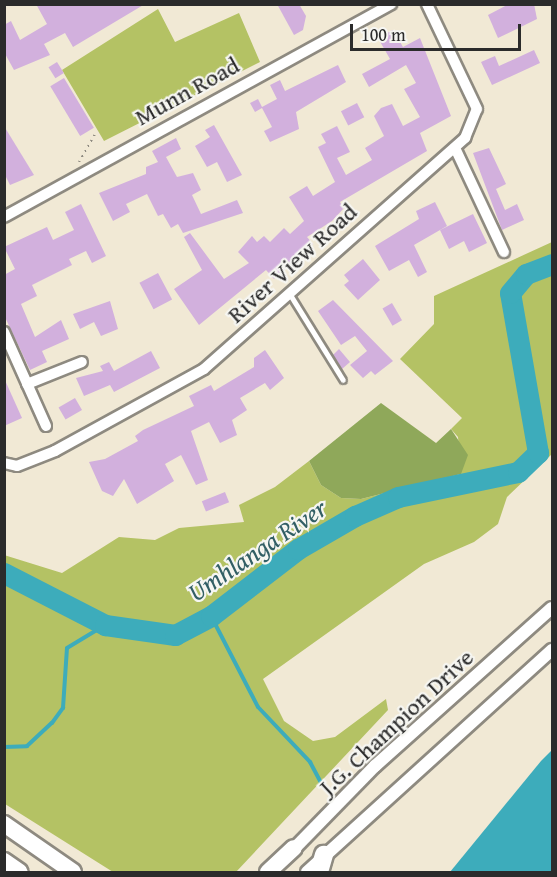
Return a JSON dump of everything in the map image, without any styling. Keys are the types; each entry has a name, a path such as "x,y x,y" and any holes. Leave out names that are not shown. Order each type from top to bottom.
{"main road":[{"path":"4,824 73,873"},
{"path":"268,873 294,848"},
{"path":"4,861 20,873"}],"street":[{"name":"Munn Road","path":"4,217 391,4"},
{"name":"River View Road","path":"4,464 31,462 189,377 289,293 472,131 477,109 427,4"},
{"path":"455,148 504,252"},
{"path":"4,332 46,426"},
{"path":"27,384 82,362"},
{"path":"539,620 552,600"},
{"name":"J.G. Champion Drive","path":"274,873 294,848 375,766 552,608"},
{"name":"J.G. Champion Drive","path":"307,873 321,864 552,650"}],"lane":[{"path":"289,293 343,380"}],"path":[{"path":"79,174 84,147 96,133"}],"green space":[{"path":"158,9 175,42 239,13 260,62 104,141 62,70"},
{"path":"552,242 552,454 507,497 498,524 474,542 424,564 263,679 284,721 313,741 335,737 386,699 388,710 236,872 113,872 5,804 4,555 62,573 119,537 155,540 179,528 244,522 239,505 275,487 309,461 321,485 341,498 361,499 461,474 458,437 451,429 462,418 400,359 434,324 434,296"},
{"path":"381,403 436,443 451,429 468,455 461,474 361,499 341,498 321,485 309,461"}],"water":[{"path":"552,750 552,872 450,872 541,761"}],"building":[{"path":"36,4 145,4 73,47 65,33 44,44 50,55 14,70 4,52 4,25 11,21 20,40 47,24"},
{"path":"277,4 299,4 306,16 303,30 294,35"},
{"path":"509,4 534,4 537,19 498,38 488,15"},
{"path":"393,30 403,47 420,38 451,116 420,133 427,151 340,202 344,208 332,221 307,237 313,244 274,279 266,270 199,325 174,289 202,270 184,237 190,233 224,279 249,263 238,252 252,236 257,242 264,236 270,242 284,228 290,234 304,221 289,197 307,186 313,196 335,182 318,147 326,143 321,134 337,126 350,152 337,158 346,175 372,160 365,148 384,136 374,116 381,108 392,104 403,126 420,117 404,89 416,83 406,65 369,87 362,74 390,59 378,38"},
{"path":"534,50 540,63 492,85 481,62 495,56 499,66"},
{"path":"57,62 64,73 55,78 49,67"},
{"path":"338,65 346,82 296,112 299,129 270,142 264,131 272,127 262,108 255,112 250,103 258,99 262,107 277,99 270,85 280,80 285,91"},
{"path":"64,78 94,128 80,136 50,86"},
{"path":"357,103 364,117 348,125 341,111"},
{"path":"214,125 242,175 227,182 217,162 207,167 195,146 210,137 205,130"},
{"path":"4,126 34,175 10,185 4,173"},
{"path":"176,138 181,149 166,157 177,177 193,173 201,190 192,195 201,214 237,200 243,213 183,233 178,224 171,228 163,214 158,216 147,194 126,204 130,212 113,221 99,193 146,174 146,167 158,162 152,151"},
{"path":"489,148 506,184 496,189 505,210 517,204 524,220 502,230 473,153"},
{"path":"435,202 447,226 414,245 427,272 418,277 409,260 389,271 375,246 419,219 416,211"},
{"path":"81,204 106,256 92,263 86,251 69,259 72,265 32,285 37,296 21,304 35,337 61,320 69,339 42,351 47,362 30,370 4,315 4,275 15,269 4,247 47,227 53,240 74,230 65,212"},
{"path":"473,214 487,243 469,252 464,241 449,249 440,230"},
{"path":"363,259 380,280 358,300 344,285 349,281 344,275"},
{"path":"158,273 172,299 154,309 139,283"},
{"path":"333,300 393,361 375,375 371,371 363,378 350,365 367,351 355,336 341,345 318,311"},
{"path":"110,301 118,329 101,336 94,322 80,329 73,314"},
{"path":"392,303 402,320 392,326 382,308"},
{"path":"339,349 350,362 342,369 333,355"},
{"path":"265,350 284,378 270,390 265,383 240,398 247,410 232,420 237,435 220,443 209,422 191,431 208,480 196,485 181,455 165,464 174,481 137,504 124,479 113,496 102,491 89,462 105,459 138,441 135,436 143,430 194,406 189,396 211,385 214,391 254,367 254,358"},
{"path":"151,351 160,368 114,392 110,385 84,396 76,378 103,371 100,366 109,362 114,371"},
{"path":"4,378 22,418 4,426"},
{"path":"75,398 82,410 66,420 59,408"},
{"path":"225,492 229,502 206,512 202,501"}],"waterway":[{"name":"Umhlanga River","path":"4,573 105,625 175,635 211,616 298,549 355,516 398,497 518,472 538,453 510,293 526,274 552,264"},
{"path":"211,616 258,707 310,762 322,785"},
{"path":"4,747 27,746 52,723 63,708 67,648 105,625"}]}
